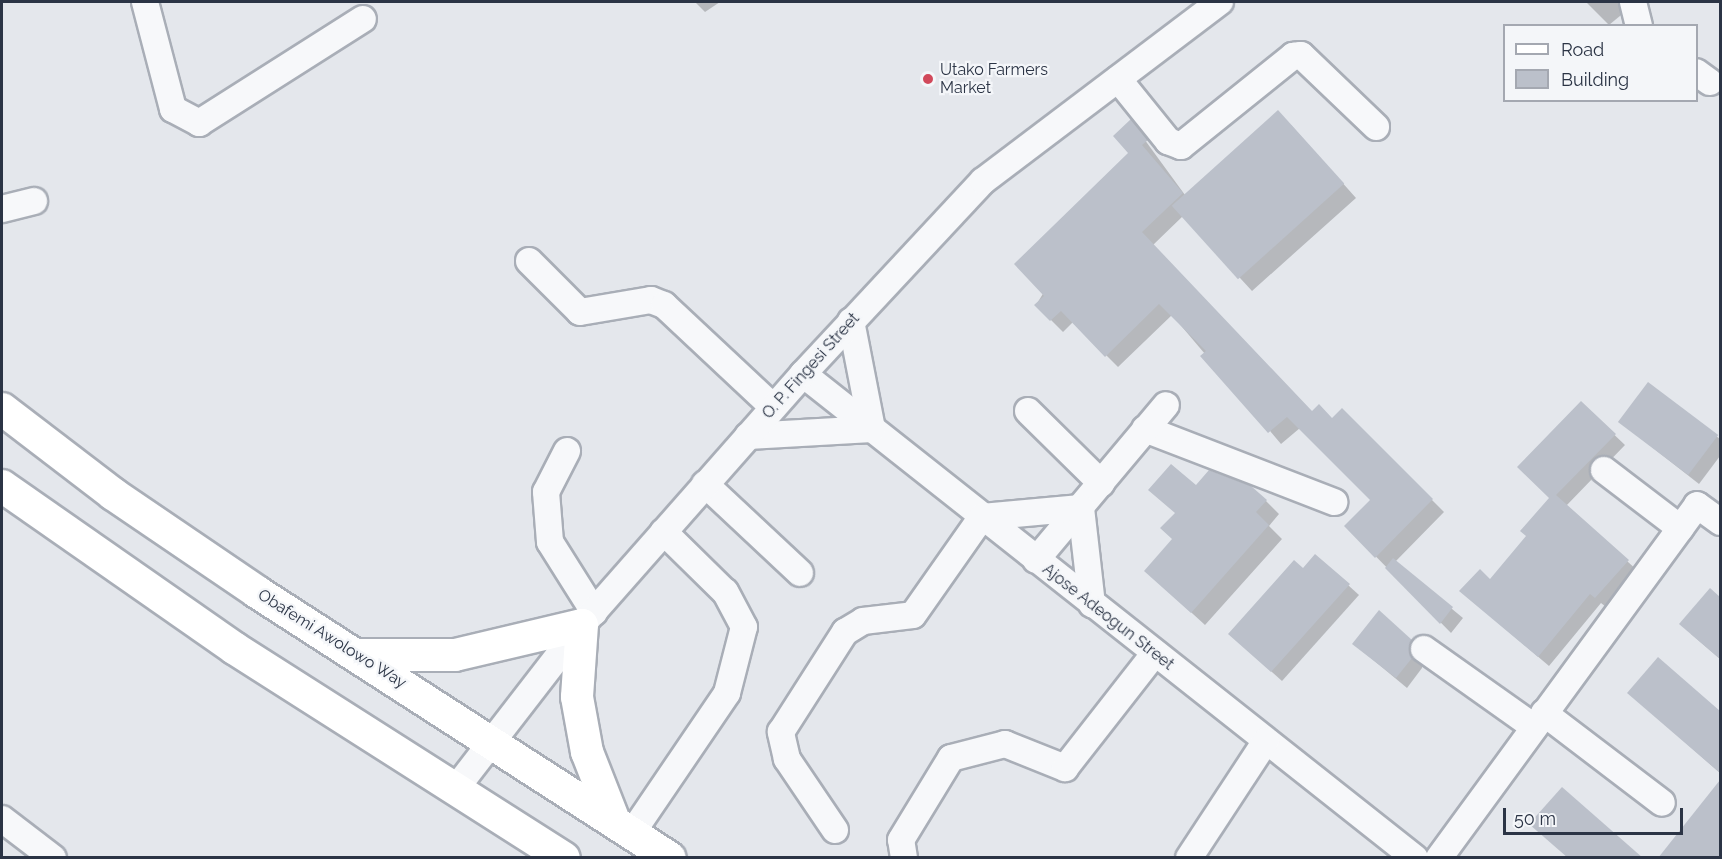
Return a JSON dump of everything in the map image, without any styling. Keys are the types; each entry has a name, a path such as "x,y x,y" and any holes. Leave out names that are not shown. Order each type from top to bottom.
{"main road":[{"name":"Obafemi Awolowo Way","path":"2,409 113,494 356,655 670,858"},
{"path":"2,486 234,648 457,787 564,858"},
{"path":"356,655 454,655 588,619 577,697 586,752 623,827"}],"street":[{"path":"145,2 173,109 199,123 363,19"},
{"name":"O. P. Fingesi Street","path":"457,787 489,739 588,619 705,484 802,374 983,181 1220,2"},
{"path":"1634,2 1639,24"},
{"path":"1118,79 1168,141 1181,146 1293,56 1301,55 1376,127"},
{"path":"2,209 34,201"},
{"path":"529,261 580,312 651,300 664,305 773,407"},
{"path":"748,436 872,429 851,321"},
{"name":"Ajose Adeogun Street","path":"802,374 1415,858"},
{"path":"1036,560 1166,405"},
{"path":"1028,411 1101,483"},
{"path":"1145,429 1334,502"},
{"path":"567,451 546,492 550,542 588,619"},
{"path":"1604,470 1680,528"},
{"path":"705,484 800,573"},
{"path":"1438,858 1697,505 1720,522"},
{"path":"835,830 787,759 781,732 845,632 863,621 913,615 982,517 1081,508"},
{"path":"1081,508 1092,604"},
{"path":"623,827 727,693 744,627 725,592 664,532"},
{"path":"1424,649 1539,720 1662,803"},
{"path":"904,858 901,840 951,758 997,744 1059,768 1071,765 1155,653"},
{"path":"1189,858 1266,741"},
{"path":"2,819 53,858"}],"building":[{"path":"1278,110 1344,184 1238,279 1172,206"},
{"path":"1131,119 1148,140 1142,145 1183,193 1142,232 1312,411 1319,404 1332,418 1342,408 1433,499 1375,558 1344,526 1370,500 1287,417 1268,433 1200,356 1206,351 1159,304 1105,357 1061,311 1050,321 1034,305 1044,296 1014,264 1128,153 1113,136"},
{"path":"1648,382 1718,435 1688,475 1618,422"},
{"path":"1581,401 1616,434 1556,495 1629,560 1595,598 1590,594 1538,657 1459,591 1480,569 1490,579 1526,536 1520,531 1549,498 1517,467"},
{"path":"1171,464 1196,485 1209,470 1251,486 1267,500 1256,512 1269,525 1191,613 1144,571 1172,539 1160,528 1175,513 1148,490"},
{"path":"1315,554 1350,584 1271,672 1228,634 1294,560 1303,568"},
{"path":"1393,558 1453,607 1440,624 1385,568"},
{"path":"1710,588 1720,597 1720,659 1679,624"},
{"path":"1379,610 1412,640 1412,658 1396,678 1352,644"},
{"path":"1658,657 1720,711 1720,773 1627,693"},
{"path":"1720,780 1720,858 1658,858"},
{"path":"1562,787 1643,858 1568,858 1529,824"}],"place":[{"name":"Utako Farmers Market","path":"928,79"}]}
